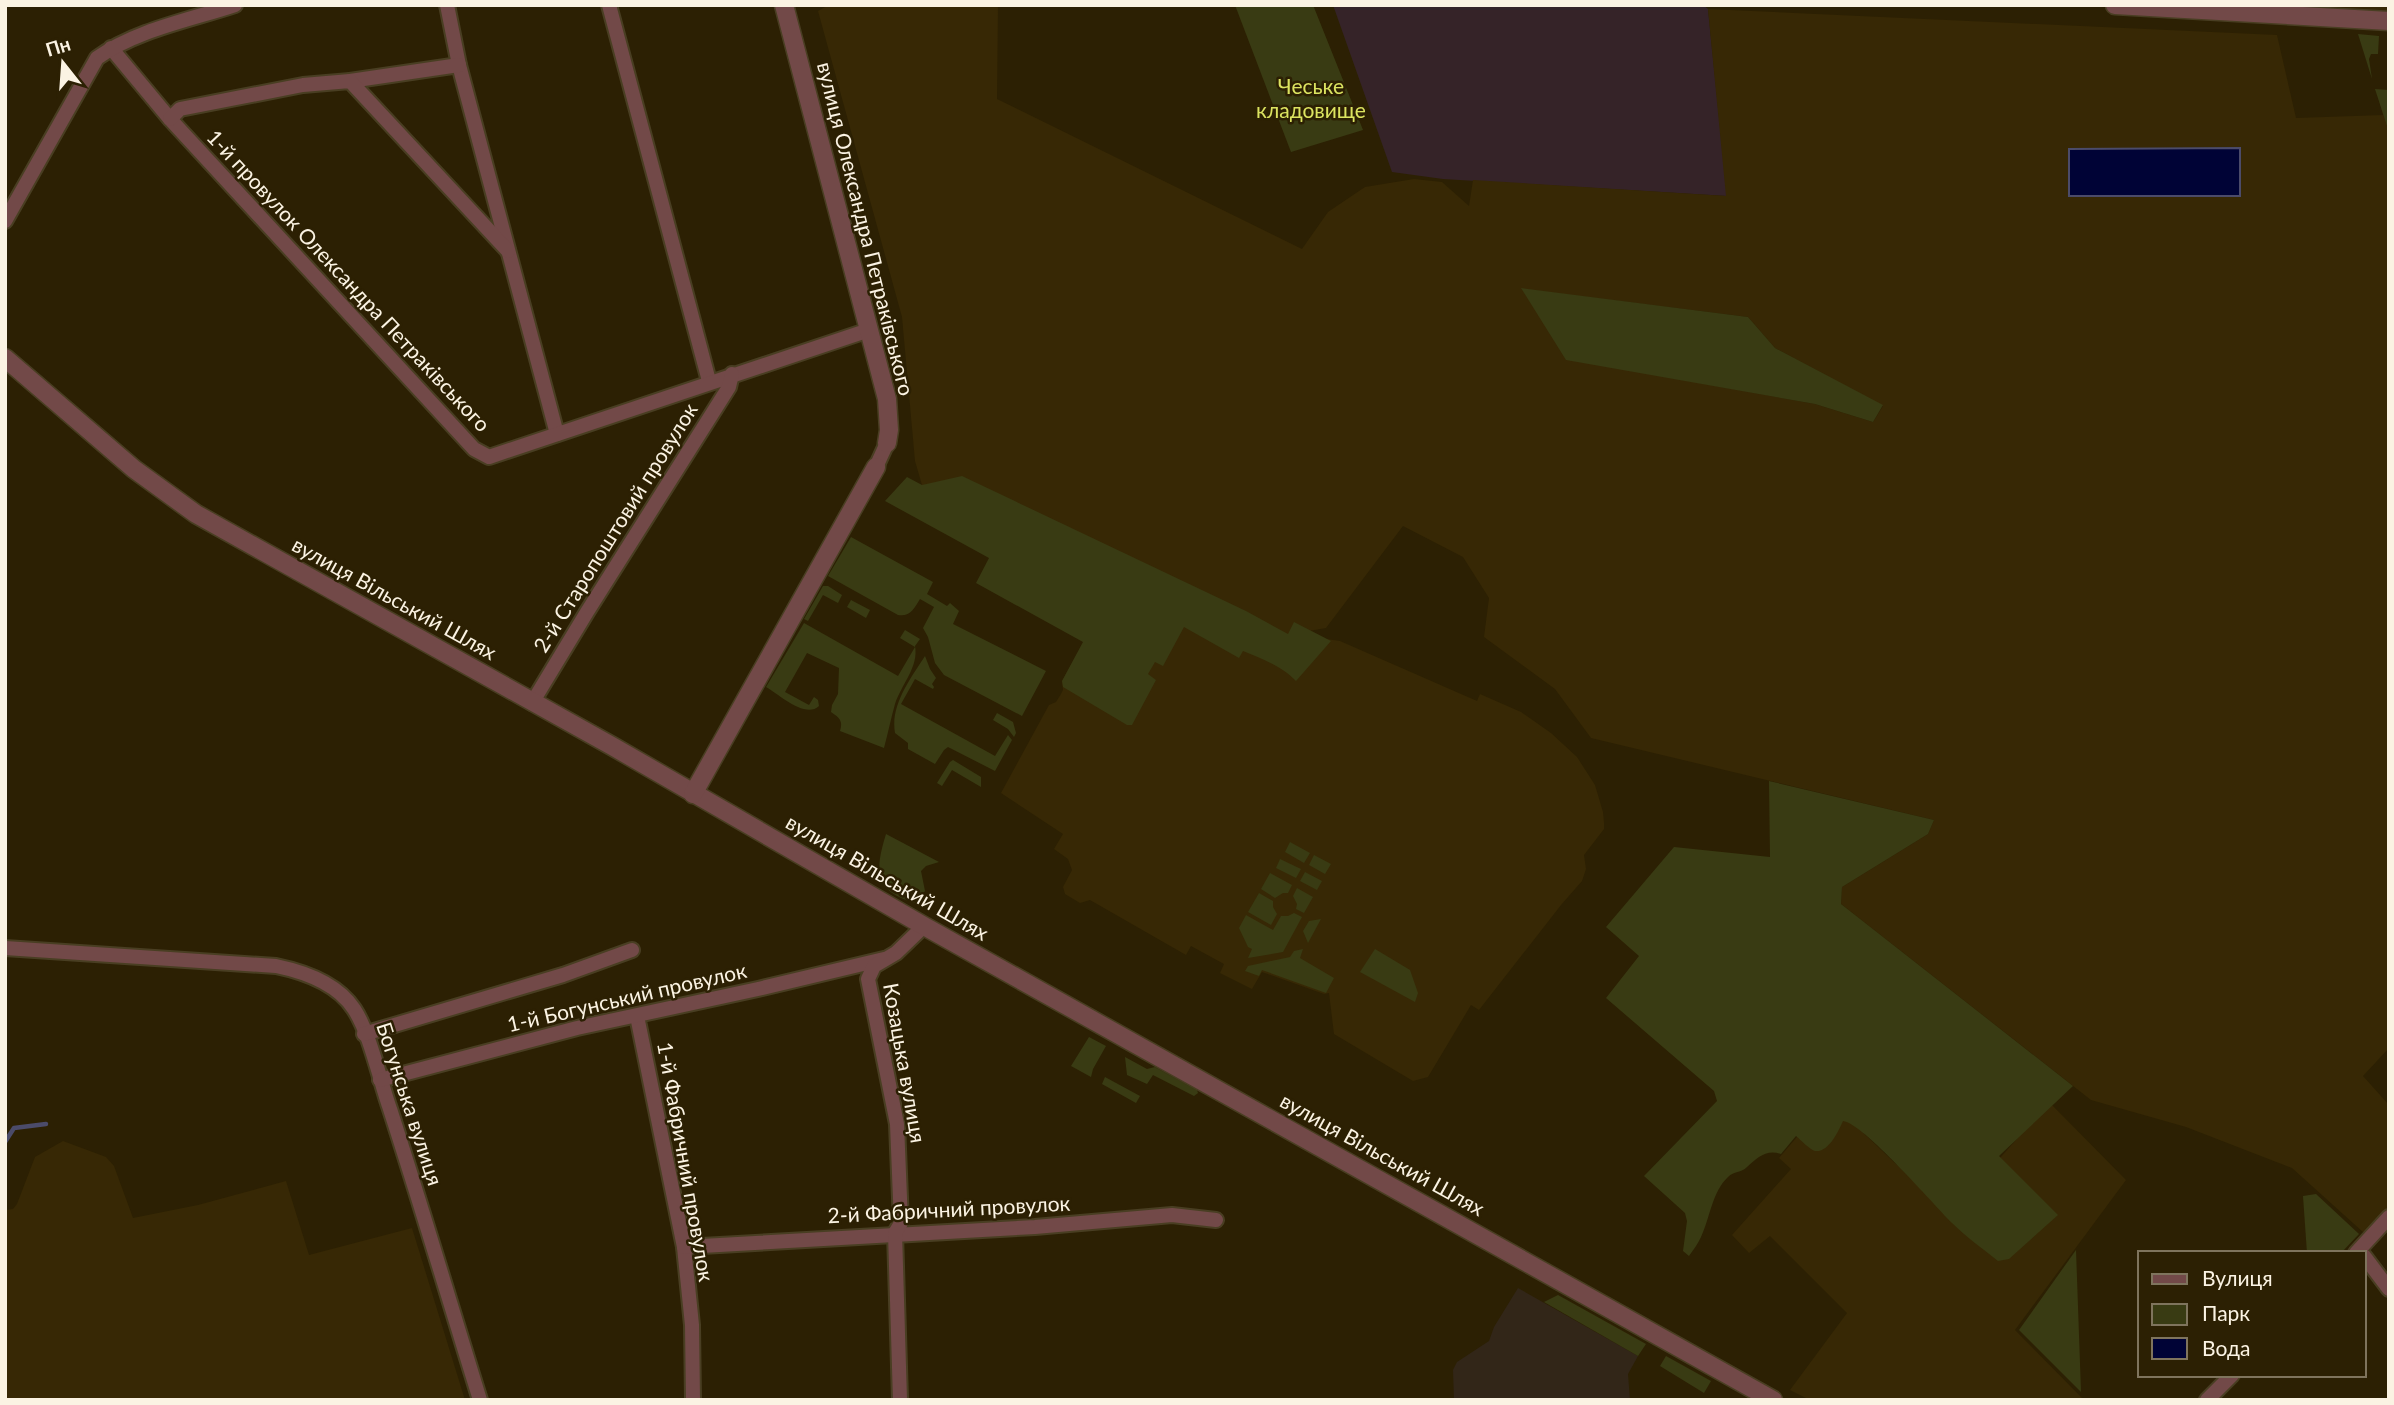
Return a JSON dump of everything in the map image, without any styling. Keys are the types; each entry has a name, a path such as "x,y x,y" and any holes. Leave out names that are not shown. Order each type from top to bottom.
{"street":[{"path":"5,221 97,58 133,38 235,5"},
{"path":"447,5 459,65 557,434"},
{"path":"609,5 709,382"},
{"name":"вулиця Олександра Петраківського","path":"693,794 876,467 887,443 889,430 887,399 784,5"},
{"path":"2115,5 2389,21"},
{"name":"1-й провулок Олександра Петраківського","path":"111,48 170,119 474,449 489,457 869,330"},
{"path":"170,119 180,110 303,85 459,65"},
{"path":"350,81 509,253"},
{"name":"вулиця Вільський Шлях","path":"5,358 134,469 196,514 612,746 924,926 1773,1400"},
{"name":"2-й Старопоштовий провулок","path":"532,703 729,387 732,374"},
{"name":"Козацька вулиця","path":"900,1400 895,1233 901,1223 897,1125 868,979 874,966 896,953 924,926"},
{"name":"Богунська вулиця","path":"5,948 276,966 298,970 314,977 343,996 354,1010 380,1080 480,1400"},
{"path":"364,1034 563,975 632,950"},
{"name":"1-й Богунський провулок","path":"380,1080 577,1028 884,959"},
{"name":"1-й Фабричний провулок","path":"637,1016 684,1247 692,1325 693,1400"},
{"name":"2-й Фабричний провулок","path":"684,1247 1035,1227 1172,1215 1216,1220"},
{"path":"2362,1251 2389,1217"},
{"path":"2366,1260 2389,1289"},
{"path":"2207,1400 2230,1377"}],"shaded area":[{"path":"829,5 998,5 997,99 1302,249 1328,212 1365,187 1414,179 1442,182 1469,206 1473,180 1726,196 1708,9 2277,35 2296,118 2383,115 2377,93 2389,93 2389,1048 2363,1076 2389,1105 2389,1207 2364,1233 2292,1168 2186,1127 2091,1100 1841,904 1842,887 1928,834 1934,820 1591,738 1555,689 1484,637 1489,598 1463,557 1403,526 1326,628 1292,634 1340,641 1477,701 1480,694 1521,712 1551,733 1577,757 1595,785 1604,823 1604,829 1584,855 1586,869 1582,881 1479,1010 1471,1005 1428,1077 1413,1081 1334,1034 1329,993 1324,994 1262,972 1252,989 1220,973 1224,964 1191,946 1186,955 1090,900 1080,903 1065,894 1063,887 1072,870 1068,859 1054,849 1063,834 1001,793 1049,705 1056,702 1061,694 1062,681 1131,557 922,485 915,461 902,317 818,11","holes":["1522,289 1748,317 1775,348 1883,406 1873,422 1815,404 1568,359"]},
{"path":"1333,5 1703,5 1708,9 1727,196 1443,179 1392,172"},
{"path":"2115,5 2389,5 2389,21"},
{"path":"1831,1102 1984,1248 2000,1158 2048,1104 2126,1180 2015,1330 2084,1400 1810,1400 1790,1390 1847,1313 1770,1236 1749,1253 1732,1235 1791,1169 1779,1158"},
{"path":"63,1141 106,1157 114,1166 133,1218 198,1205 286,1181 309,1255 412,1228 465,1400 5,1400 5,1210 13,1209 17,1204 35,1157"},
{"path":"1518,1288 1638,1356 1628,1374 1630,1400 1454,1400 1453,1370 1457,1362 1489,1341 1494,1327"}],"green space":[{"name":"Чеське кладовище","path":"1235,5 1313,5 1363,130 1291,152"},
{"path":"2358,34 2379,36 2378,54 2371,54 2369,59 2372,79"},
{"path":"2375,89 2389,90 2389,132"},
{"path":"1521,288 1748,317 1775,348 1883,405 1873,422 1815,404 1566,360"},
{"path":"962,476 1246,611 1288,634 1294,622 1331,641 1296,681 1271,663 1243,651 1239,658 1184,627 1163,666 1155,662 1148,674 1156,680 1132,725 1127,725 1063,687 1062,681 1083,642 976,583 989,558 885,501 907,477 922,485"},
{"path":"851,537 933,582 927,594 947,606 950,603 959,611 953,624 1046,671 1022,716 944,675 935,663 923,628 934,607 920,599 909,613 898,615 828,576"},
{"path":"823,586 828,586 842,595 838,603 823,595 808,621 804,619"},
{"path":"851,600 870,610 866,618 847,607"},
{"path":"804,623 898,676 915,647 900,638 905,630 920,639 915,646 916,654 912,669 895,704 884,748 840,731 840,720 831,712 838,694 839,668 807,653 785,692 809,705 814,697 819,706 813,709 800,708 766,687"},
{"path":"925,656 936,678 932,684 933,689 915,679 901,704 995,756 1008,735 1012,740 995,771 948,747 935,764 908,749 908,743 895,733 894,723 899,702"},
{"path":"997,713 1013,722 1016,733 1014,737 1008,729 993,720"},
{"path":"953,760 981,777 981,787 952,770 942,786 937,783"},
{"path":"1769,781 1934,820 1928,834 1842,887 1841,904 2073,1086 1999,1156 2058,1215 2009,1259 1998,1261 1968,1238 1881,1149 1853,1125 1843,1121 1833,1140 1820,1151 1808,1147 1796,1136 1781,1154 1762,1155 1745,1169 1728,1177 1718,1190 1701,1237 1689,1256 1683,1251 1687,1221 1685,1213 1644,1176 1717,1101 1714,1091 1606,998 1639,956 1606,927 1674,847 1770,857"},
{"path":"886,834 939,862 926,866 921,871 925,891 915,903 891,892 881,878 880,858"},
{"path":"1290,842 1310,853 1304,863 1285,852"},
{"path":"1314,855 1331,864 1325,874 1309,865"},
{"path":"1280,859 1301,869 1296,878 1276,868"},
{"path":"1305,872 1322,881 1317,890 1300,881"},
{"path":"1270,873 1292,885 1288,893 1275,898 1261,889"},
{"path":"1297,888 1313,897 1304,913 1296,909 1293,896"},
{"path":"1259,893 1273,901 1277,914 1271,925 1248,912"},
{"path":"1294,913 1302,917 1283,952 1248,958 1252,949 1248,947 1239,928 1246,915 1273,930 1281,916"},
{"path":"1321,919 1308,943 1303,931 1309,921"},
{"path":"1303,949 1300,958 1334,978 1326,993 1262,970 1259,976 1245,971 1248,966 1290,957 1294,951"},
{"path":"1375,949 1410,970 1418,993 1415,1002 1360,972"},
{"path":"1089,1037 1106,1046 1091,1077 1071,1066"},
{"path":"1125,1057 1147,1069 1155,1067 1198,1093 1194,1096 1153,1075 1147,1084 1127,1075"},
{"path":"1105,1077 1140,1096 1136,1103 1102,1084"},
{"path":"2316,1194 2359,1234 2343,1251 2307,1251 2303,1196"},
{"path":"2076,1250 2081,1392 2019,1330"},
{"path":"1558,1295 1646,1344 1638,1356 1544,1302"},
{"path":"1666,1356 1711,1381 1704,1393 1660,1366"}],"water":[{"path":"2240,148 2240,196 2069,196 2069,149"}],"waterway":[{"path":"5,1142 14,1128 46,1124"}]}
